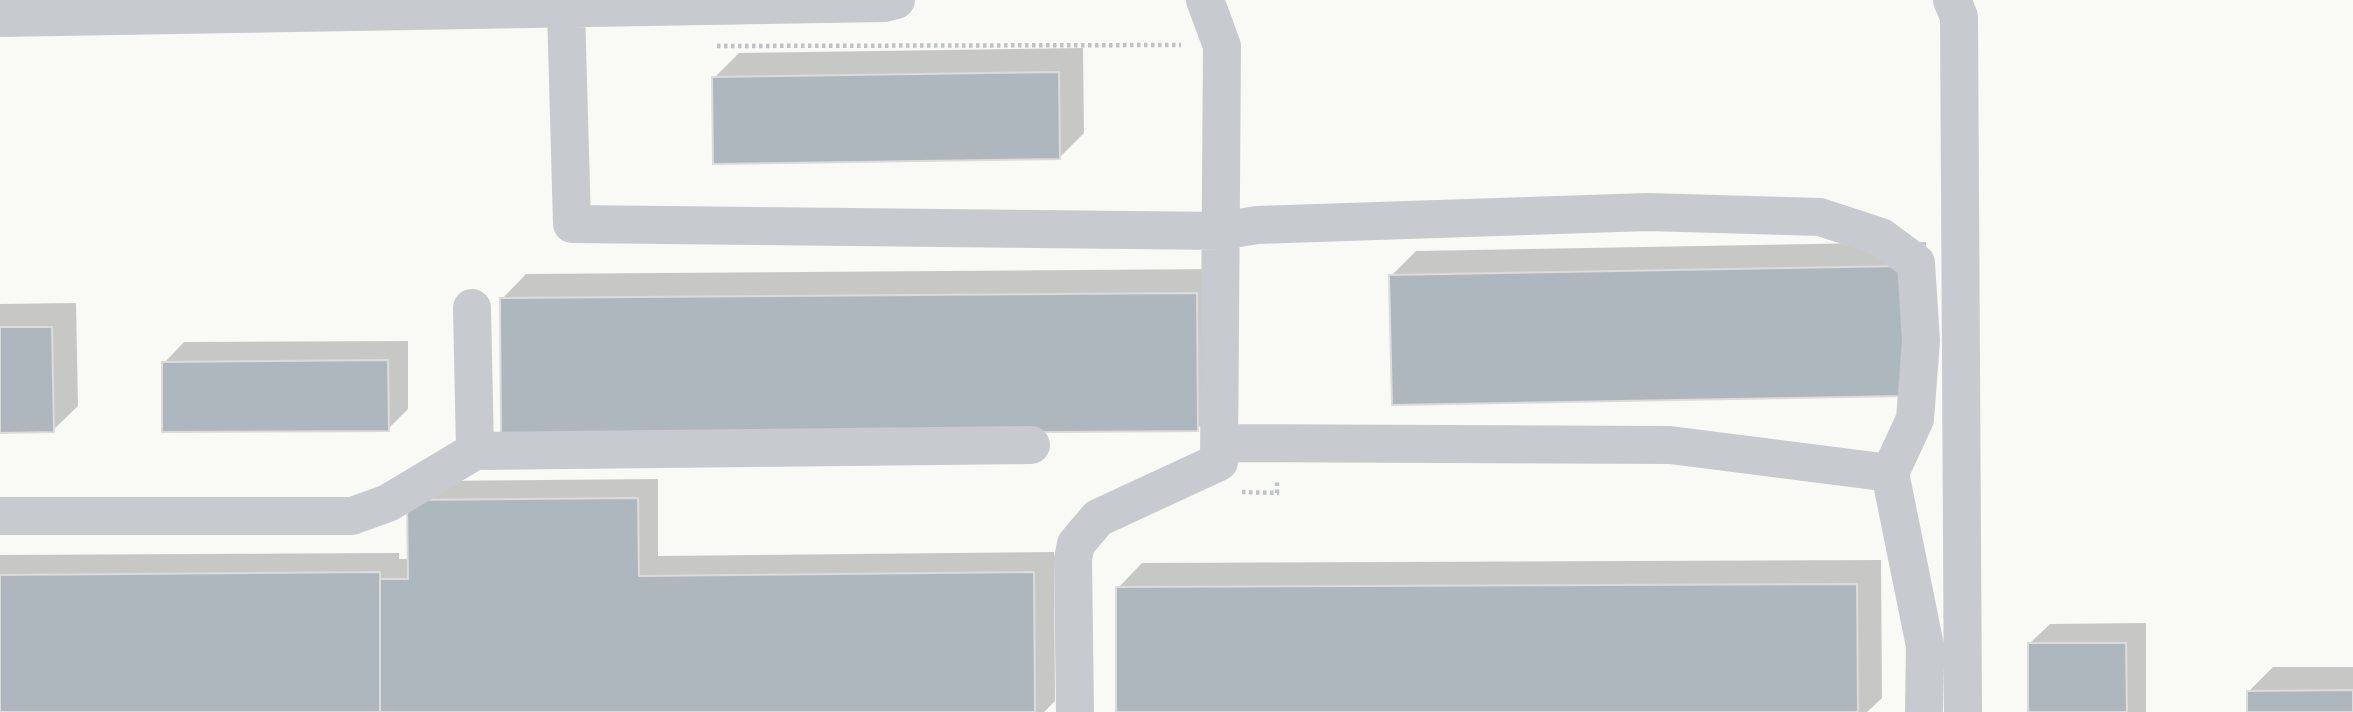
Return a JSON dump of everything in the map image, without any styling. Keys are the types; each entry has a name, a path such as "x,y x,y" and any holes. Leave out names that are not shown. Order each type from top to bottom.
{"street":[{"path":"1075,712 1073,559 1076,544 1098,518 1219,462 1222,46 1205,0"},
{"path":"1952,0 1959,17 1963,712"},
{"path":"0,18 889,1"},
{"path":"566,9 572,224 1221,231 1270,224 1647,212 1820,217 1881,237 1916,263 1921,341 1915,419 1890,472 1925,646 1924,712"},
{"path":"472,308 475,451"},
{"path":"1220,443 1670,445 1890,472"},
{"path":"0,516 352,516 388,503 475,451 1031,445"}],"building":[{"path":"1059,72 1060,159 713,164 712,77"},
{"path":"1902,266 1904,396 1392,405 1389,275"},
{"path":"1197,293 1198,431 501,436 500,298"},
{"path":"0,327 52,327 54,432 0,433"},
{"path":"388,360 389,431 162,432 162,362"},
{"path":"638,498 639,576 1034,572 1035,712 380,712 380,579 408,579 407,500"},
{"path":"380,572 380,712 0,712 0,575"},
{"path":"1857,584 1858,712 1116,712 1116,587"},
{"path":"2028,643 2126,643 2127,712 2028,712"},
{"path":"2353,690 2353,712 2247,712 2247,691"}]}
